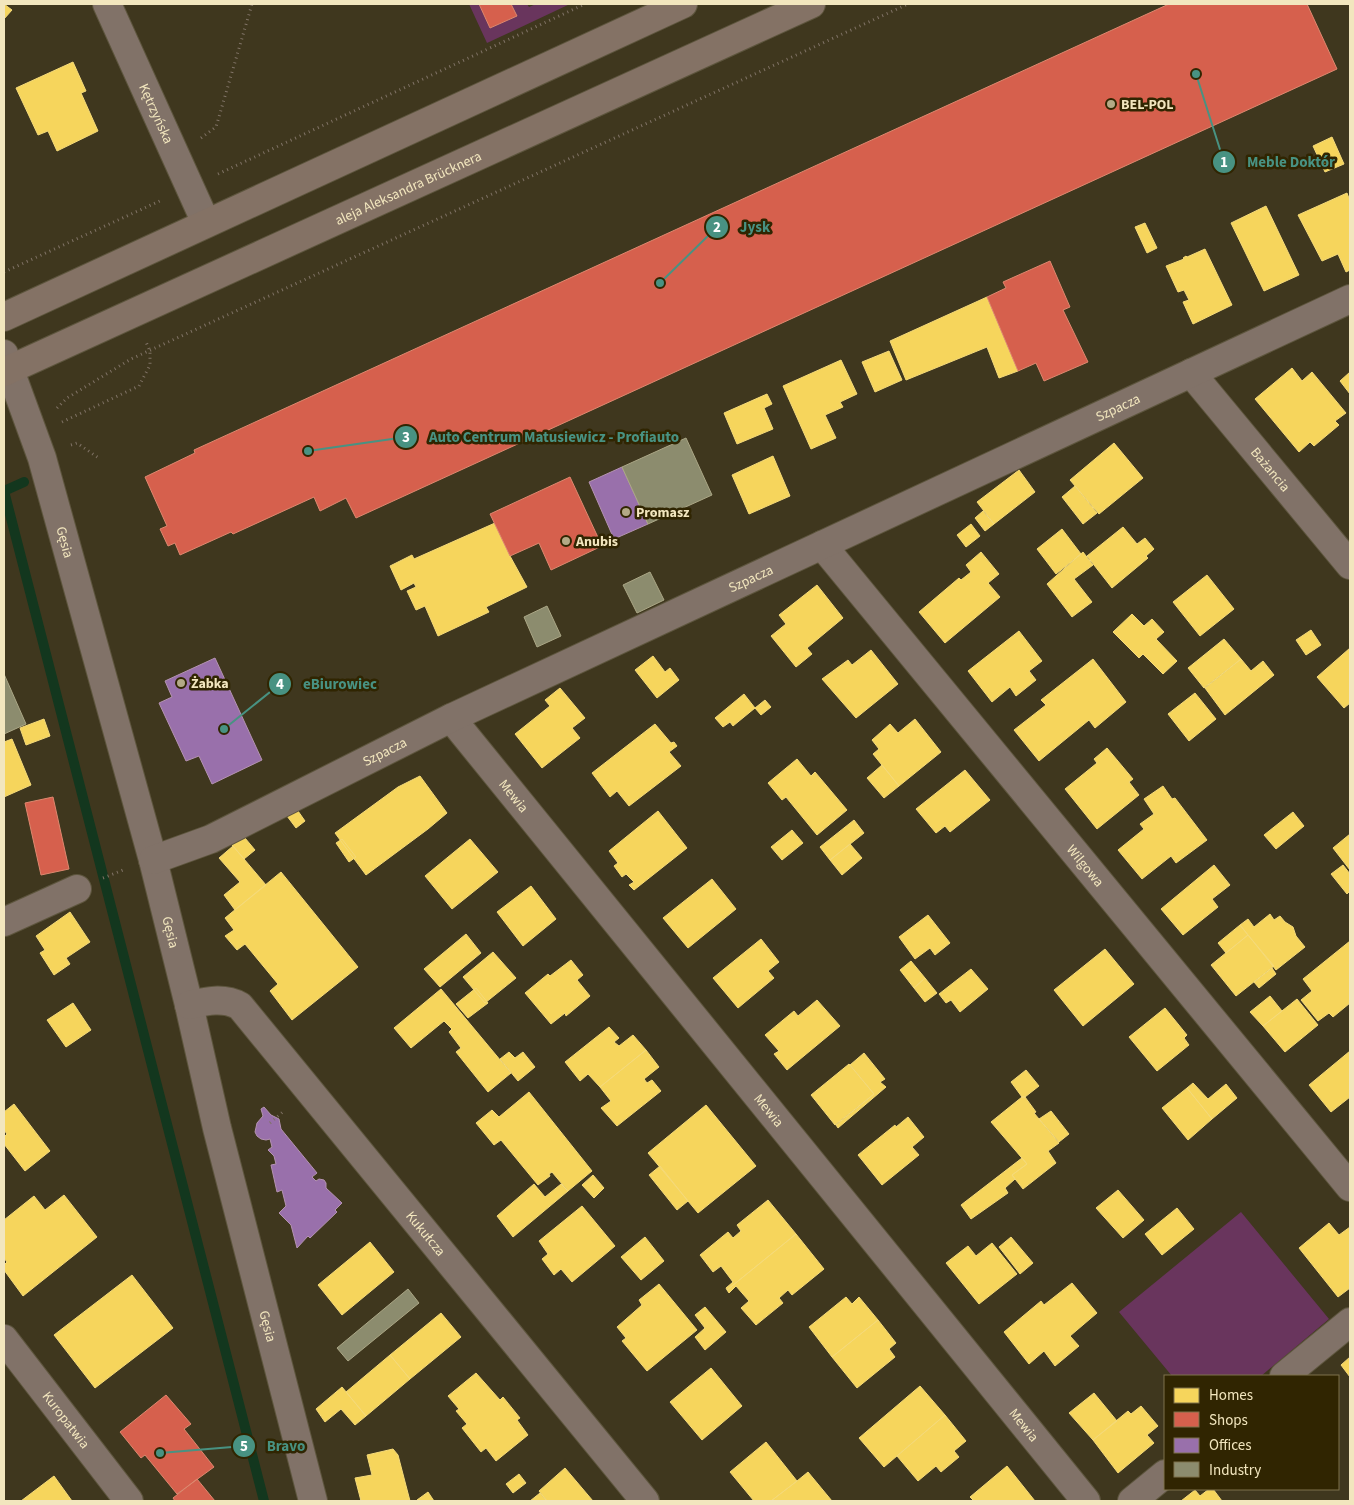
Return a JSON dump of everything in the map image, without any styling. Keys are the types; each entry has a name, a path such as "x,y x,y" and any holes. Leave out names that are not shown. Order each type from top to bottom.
{"main road":[{"path":"4,317 682,4"},
{"name":"aleja Aleksandra Brücknera","path":"6,365 811,4"}],"street":[{"name":"Kętrzyńska","path":"107,4 206,223"},
{"name":"Szpacza","path":"141,864 211,838 451,718 1350,299"},
{"name":"Gęsia","path":"6,365 42,458 141,864 189,1005 217,1128 313,1501"},
{"name":"Bażancia","path":"1191,373 1350,565"},
{"name":"Wilgowa","path":"822,545 1350,1187"},
{"name":"Mewia","path":"451,718 1086,1501"},
{"path":"4,922 86,885"},
{"name":"Kukułcza","path":"189,1005 209,1001 231,1001 240,1006 645,1501"},
{"path":"1285,1375 1350,1322"},
{"name":"Kuropatwia","path":"4,1339 129,1501"},
{"path":"1132,1501 1164,1475"}],"path":[{"path":"174,152 197,141 216,127 252,4"},
{"path":"4,272 585,4"},
{"path":"32,430 67,398 131,359 908,4"},
{"path":"32,430 139,386 150,365 150,351"},
{"path":"63,448 77,443 100,460"},
{"path":"86,885 141,864"}],"shaded area":[{"path":"469,4 479,4 490,28 517,16 511,4 527,4 529,7 536,4 570,4 487,43"},
{"path":"1241,1212 1329,1319 1262,1375 1171,1375 1119,1312"}],"building: Homes":[{"path":"4,4 12,10 4,19"},
{"path":"73,62 86,91 81,93 98,131 57,151 48,131 38,135 16,88"},
{"path":"1332,137 1344,164 1325,172 1313,146"},
{"path":"1347,193 1350,201 1350,270 1346,272 1338,254 1322,261 1298,215"},
{"path":"1266,206 1299,275 1264,291 1231,223"},
{"path":"1145,223 1157,248 1147,253 1135,227"},
{"path":"1205,249 1232,305 1193,324 1183,302 1189,300 1184,290 1178,292 1166,266"},
{"path":"987,297 1018,371 999,378 987,347 906,380 890,341"},
{"path":"889,351 902,380 875,392 862,362"},
{"path":"841,360 857,394 840,402 843,407 825,415 836,438 811,449 783,386"},
{"path":"1292,368 1302,381 1312,372 1346,413 1335,421 1339,425 1314,446 1310,442 1299,452 1255,399"},
{"path":"1350,372 1350,394 1340,381"},
{"path":"767,394 772,404 764,408 773,429 737,444 724,413"},
{"path":"1114,443 1143,478 1099,514 1070,480"},
{"path":"773,456 790,496 749,514 732,475"},
{"path":"1019,470 1035,492 994,524 977,502"},
{"path":"1075,486 1097,513 1083,524 1062,497"},
{"path":"983,511 994,524 985,531 975,518"},
{"path":"495,523 527,587 486,607 489,612 438,636 425,606 416,610 407,591 416,587 414,583 401,590 390,566 412,555 414,559"},
{"path":"971,524 980,536 966,547 957,535"},
{"path":"1123,527 1137,544 1145,538 1154,549 1146,556 1148,558 1112,588 1087,556"},
{"path":"1062,529 1081,554 1056,574 1037,549"},
{"path":"981,552 999,574 988,583 1000,597 945,643 919,612 959,578 961,580 971,572 966,565"},
{"path":"1083,552 1093,565 1074,579 1092,602 1072,617 1047,584"},
{"path":"1207,575 1234,609 1200,636 1173,602"},
{"path":"817,585 843,618 807,648 812,654 796,667 771,636 786,624 779,615"},
{"path":"1132,614 1144,626 1152,619 1164,632 1156,639 1177,661 1163,674 1143,654 1139,658 1113,632"},
{"path":"1311,630 1321,645 1306,655 1296,640"},
{"path":"1019,631 1042,661 1029,671 1036,680 1016,696 1010,687 992,702 968,671"},
{"path":"1224,639 1241,659 1204,688 1188,668"},
{"path":"1350,648 1350,703 1344,708 1317,677"},
{"path":"871,650 898,684 856,718 822,679 848,660 852,665"},
{"path":"653,656 665,672 670,668 679,680 657,698 635,670"},
{"path":"1093,659 1126,702 1095,728 1089,720 1039,761 1014,730 1046,705 1041,700"},
{"path":"1241,659 1251,671 1263,661 1274,675 1225,715 1205,688"},
{"path":"560,688 585,718 572,728 580,738 542,768 515,734 550,706 545,700"},
{"path":"1195,693 1216,719 1189,741 1168,714"},
{"path":"744,694 755,708 733,726 730,722 723,727 715,718"},
{"path":"765,700 771,707 761,715 755,708"},
{"path":"44,719 50,736 26,745 20,728"},
{"path":"915,719 941,752 899,786 873,754 879,749 872,740 890,724 898,733"},
{"path":"655,724 671,743 674,742 677,746 669,752 681,766 629,806 617,791 610,797 592,773"},
{"path":"12,739 31,785 4,797 4,742"},
{"path":"1107,748 1133,779 1129,782 1139,795 1097,829 1065,789 1097,763 1094,759"},
{"path":"797,759 811,776 815,772 847,810 817,835 786,797 782,800 768,783"},
{"path":"882,765 899,786 884,798 867,778"},
{"path":"965,770 990,800 950,832 945,826 936,833 916,809"},
{"path":"420,776 447,813 366,875 335,833 398,787"},
{"path":"1163,786 1172,799 1175,798 1207,840 1176,863 1171,856 1142,879 1118,850 1144,829 1140,824 1154,814 1144,799"},
{"path":"298,811 305,821 296,828 287,816"},
{"path":"658,811 687,848 634,890 629,885 634,882 626,874 622,877 614,866 618,863 609,851"},
{"path":"1293,812 1304,826 1276,849 1264,835"},
{"path":"854,820 864,833 830,860 820,847"},
{"path":"792,830 803,843 782,860 771,847"},
{"path":"1350,834 1350,870 1333,848"},
{"path":"245,838 255,850 244,859 232,845"},
{"path":"342,839 356,857 349,862 336,843"},
{"path":"470,839 498,872 452,909 425,876"},
{"path":"850,844 862,858 842,875 830,860"},
{"path":"233,846 266,885 235,910 224,895 240,882 219,858"},
{"path":"1214,865 1230,885 1212,899 1218,907 1183,935 1161,909"},
{"path":"1343,865 1350,874 1350,891 1347,894 1331,874"},
{"path":"281,872 358,967 292,1020 270,991 278,984 245,944 237,950 225,936 234,930 225,918"},
{"path":"712,879 736,909 688,948 663,918"},
{"path":"531,886 556,919 523,946 497,912"},
{"path":"70,912 90,942 66,958 70,964 54,975 40,953 45,950 36,936"},
{"path":"1270,914 1274,920 1280,916 1293,927 1296,936 1305,947 1276,970 1240,925 1248,919 1254,927"},
{"path":"928,915 950,943 935,955 930,948 915,959 899,937"},
{"path":"1240,925 1248,935 1226,953 1218,943"},
{"path":"466,934 481,953 440,987 424,969"},
{"path":"1248,935 1274,966 1236,996 1211,965"},
{"path":"761,939 779,962 768,971 774,978 738,1008 713,978"},
{"path":"1350,941 1350,1003 1333,1017 1329,1013 1318,1021 1301,1000 1312,991 1303,979"},
{"path":"1105,949 1134,984 1083,1026 1054,990"},
{"path":"493,952 516,978 485,1003 463,977"},
{"path":"571,960 583,975 577,980 590,996 566,1016 565,1013 551,1024 525,993 548,974 550,976"},
{"path":"911,961 925,978 914,988 900,970"},
{"path":"1272,968 1276,974 1259,988 1254,982"},
{"path":"971,969 988,989 960,1012 951,1000 946,1003 939,994"},
{"path":"925,978 937,993 925,1002 914,988"},
{"path":"476,988 488,1003 468,1018 456,1004"},
{"path":"441,989 511,1073 488,1092 456,1052 461,1048 449,1032 452,1029 444,1021 411,1048 394,1028"},
{"path":"1270,996 1282,1011 1263,1026 1250,1012"},
{"path":"1297,999 1318,1025 1285,1052 1263,1026"},
{"path":"817,1000 840,1026 787,1070 774,1054 779,1051 765,1035 794,1011 798,1016"},
{"path":"73,1003 91,1030 66,1047 47,1020"},
{"path":"1165,1008 1187,1035 1184,1038 1189,1045 1157,1071 1129,1037"},
{"path":"609,1027 619,1038 614,1042 619,1046 633,1035 646,1050 600,1087 588,1074 580,1081 565,1062"},
{"path":"646,1050 659,1067 644,1079 647,1083 652,1080 661,1091 617,1126 601,1108 611,1101 600,1087"},
{"path":"1350,1051 1350,1097 1331,1112 1309,1085"},
{"path":"509,1052 515,1058 523,1052 535,1067 518,1081 500,1059"},
{"path":"864,1053 885,1079 880,1082 886,1087 838,1128 836,1125 874,1094 850,1065"},
{"path":"849,1064 874,1094 835,1125 811,1095"},
{"path":"1026,1070 1039,1086 1025,1097 1022,1097 1011,1082"},
{"path":"1193,1083 1208,1099 1226,1084 1237,1098 1212,1119 1187,1088"},
{"path":"1187,1088 1212,1119 1188,1140 1162,1108"},
{"path":"529,1092 592,1171 568,1191 552,1172 549,1174 550,1176 538,1185 501,1140 494,1145 476,1123 492,1110 499,1117"},
{"path":"1022,1097 1025,1097 1036,1112 1034,1113 1059,1143 1048,1151 1056,1163 1023,1189 1012,1175 1027,1164 991,1122"},
{"path":"14,1104 50,1151 25,1171 4,1144 4,1137 7,1134 4,1130 4,1112"},
{"path":"706,1105 756,1166 698,1213 648,1153"},
{"path":"1051,1111 1069,1134 1059,1142 1039,1119"},
{"path":"908,1117 924,1137 912,1147 919,1155 882,1185 858,1155"},
{"path":"1022,1158 1027,1164 1012,1175 1015,1179 1005,1188 1008,1193 971,1219 961,1205"},
{"path":"660,1166 688,1201 677,1210 649,1175"},
{"path":"593,1175 604,1188 594,1198 582,1185"},
{"path":"534,1184 545,1197 561,1184 568,1191 513,1237 497,1216"},
{"path":"1118,1190 1144,1220 1123,1238 1096,1208"},
{"path":"64,1195 97,1237 23,1296 4,1270 4,1265 7,1262 4,1258 4,1220 34,1196 45,1210"},
{"path":"768,1200 796,1234 727,1290 726,1288 733,1282 721,1266 713,1272 700,1255 728,1232 733,1238 741,1231 737,1225"},
{"path":"582,1206 615,1246 572,1282 561,1269 554,1275 542,1259 548,1254 539,1241"},
{"path":"1177,1208 1194,1229 1162,1255 1145,1234"},
{"path":"1329,1223 1339,1235 1350,1227 1350,1288 1338,1297 1299,1248"},
{"path":"796,1234 824,1269 792,1295 788,1290 779,1298 783,1303 756,1325 741,1308 749,1301 736,1286 729,1293 727,1290"},
{"path":"645,1237 664,1261 641,1280 621,1257"},
{"path":"1011,1237 1033,1263 1020,1274 999,1247"},
{"path":"370,1242 394,1272 342,1315 318,1285"},
{"path":"992,1243 1017,1274 979,1304 946,1263 968,1246 976,1256"},
{"path":"132,1275 173,1328 95,1388 54,1335"},
{"path":"1072,1283 1097,1313 1070,1336 1079,1346 1055,1366 1044,1351 1029,1364 1004,1332 1041,1301 1044,1305"},
{"path":"659,1284 697,1330 647,1371 622,1341 626,1338 617,1327 642,1305 639,1300"},
{"path":"846,1297 852,1304 859,1297 878,1320 832,1357 809,1327"},
{"path":"705,1307 726,1332 705,1350 695,1337 705,1328 695,1315"},
{"path":"441,1313 461,1337 410,1379 390,1355"},
{"path":"878,1320 896,1343 889,1349 895,1357 857,1388 832,1357"},
{"path":"390,1355 410,1379 366,1416 346,1392"},
{"path":"1350,1357 1350,1377 1341,1365"},
{"path":"711,1368 742,1406 702,1440 670,1402"},
{"path":"476,1373 500,1400 503,1397 520,1418 517,1420 528,1435 496,1461 486,1448 481,1452 462,1428 467,1424 456,1411 459,1409 448,1396"},
{"path":"920,1386 945,1415 884,1467 859,1438"},
{"path":"342,1387 366,1416 355,1425 341,1409 325,1422 316,1409"},
{"path":"1094,1393 1117,1421 1093,1440 1069,1413"},
{"path":"1141,1406 1158,1426 1147,1435 1154,1443 1118,1473 1093,1440 1128,1411 1131,1414"},
{"path":"945,1415 966,1441 954,1451 959,1457 941,1472 936,1466 918,1481 897,1456"},
{"path":"766,1442 797,1481 771,1501 754,1501 730,1472"},
{"path":"393,1449 398,1455 410,1501 361,1501 355,1478 372,1475 367,1455"},
{"path":"1007,1466 1035,1501 974,1501 970,1497"},
{"path":"565,1468 593,1501 547,1501 539,1491"},
{"path":"808,1472 832,1501 771,1501 797,1481"},
{"path":"519,1474 526,1483 513,1493 506,1484"},
{"path":"54,1476 72,1501 21,1501"},
{"path":"1195,1490 1200,1496 1208,1490 1214,1490 1222,1501 1181,1501"},
{"path":"428,1492 434,1501 417,1500"},
{"path":"540,1493 547,1501 530,1501"}],"building: Shops":[{"path":"479,4 511,4 517,16 490,28"},
{"path":"1169,4 1307,4 1337,69 356,518 346,498 320,511 314,497 233,534 231,532 180,555 175,543 168,546 160,529 167,526 145,477 195,453 194,450"},
{"path":"1050,261 1070,307 1063,310 1088,362 1044,381 1036,363 1018,371 987,297 1006,288 1003,282"},
{"path":"570,477 602,546 551,570 539,543 510,556 490,514"},
{"path":"53,797 69,869 41,875 25,803"},
{"path":"166,1395 191,1424 184,1429 214,1467 177,1494 145,1455 141,1458 120,1432"},
{"path":"197,1479 215,1501 175,1501 173,1498"}],"building: Offices":[{"path":"622,467 648,524 614,539 589,482"},
{"path":"215,658 262,760 212,784 199,756 186,761 159,703 172,697 165,681"},
{"path":"264,1107 271,1115 279,1119 281,1129 317,1173 312,1177 316,1181 319,1179 324,1180 326,1188 342,1203 335,1210 337,1212 310,1238 308,1236 297,1248 291,1225 279,1213 286,1206 282,1190 277,1192 271,1165 276,1164 274,1156 268,1150 272,1147 270,1139 261,1139 255,1132 257,1123 263,1116 261,1109"}],"building: Industry":[{"path":"686,438 712,495 648,524 622,467"},
{"path":"650,572 664,600 637,613 623,585"},
{"path":"547,606 561,636 537,647 524,617"},
{"path":"4,674 26,724 4,734"},
{"path":"408,1289 419,1303 348,1361 337,1348"}],"waterway":[{"path":"24,482 4,491 264,1501"}],"place":[{"name":"Meble Doktór","path":"1196,74"},
{"name":"BEL-POL","path":"1111,104"},
{"name":"Jysk","path":"660,283"},
{"name":"Auto Centrum Matusiewicz - Profiauto","path":"308,451"},
{"name":"Promasz","path":"626,512"},
{"name":"Anubis","path":"566,541"},
{"name":"Żabka","path":"181,683"},
{"name":"eBiurowiec","path":"224,729"},
{"name":"Bravo","path":"160,1453"}]}
